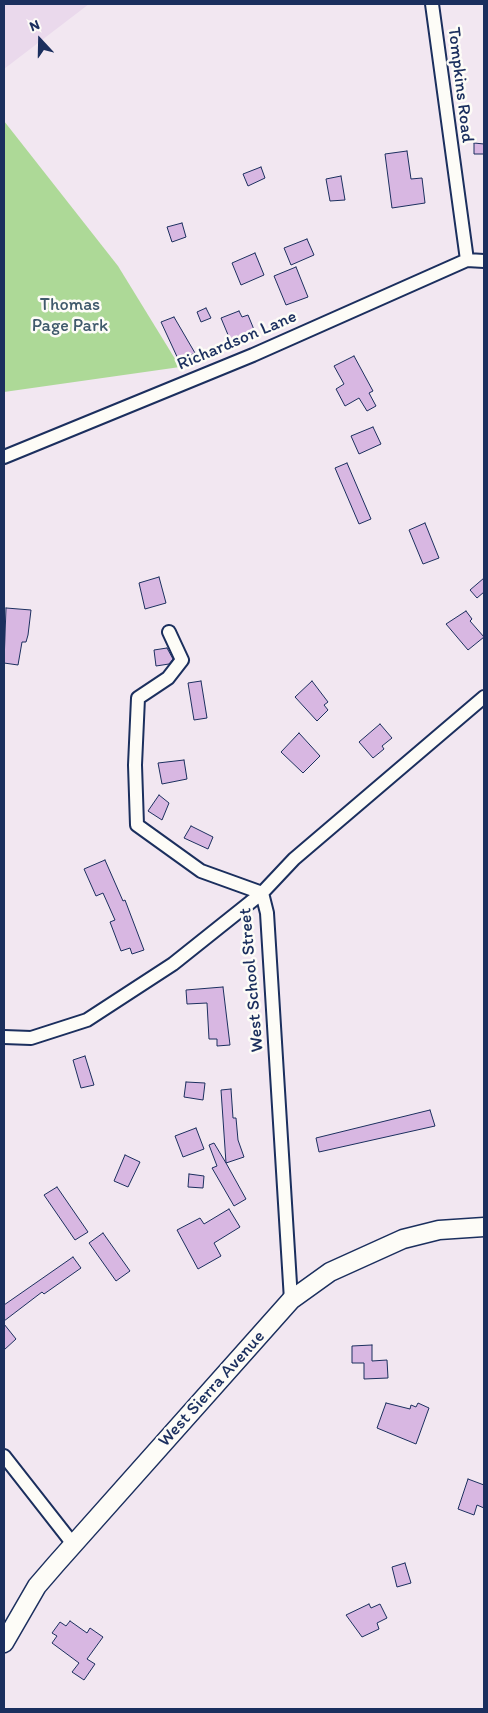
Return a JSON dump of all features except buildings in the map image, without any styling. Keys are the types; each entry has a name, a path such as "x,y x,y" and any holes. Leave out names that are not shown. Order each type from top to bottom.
{"main road":[{"name":"West Sierra Avenue","path":"4,1644 37,1586 291,1300 330,1272 403,1239 439,1230 484,1228"}],"street":[{"name":"Tompkins Road","path":"432,4 467,260"},
{"name":"Richardson Lane","path":"4,457 253,354 467,260 484,261"},
{"path":"169,632 182,660 168,678 138,698 135,765 137,826 201,870 262,893"},
{"name":"West School Street","path":"291,1300 267,913 262,893 294,859 484,697"},
{"path":"4,1037 31,1038 87,1020 173,964 262,893"},
{"path":"4,1456 73,1544"}],"shaded area":[{"path":"4,4 89,4 4,69"}],"green space":[{"name":"Thomas Page Park","path":"4,121 118,266 180,367 4,392"}]}
